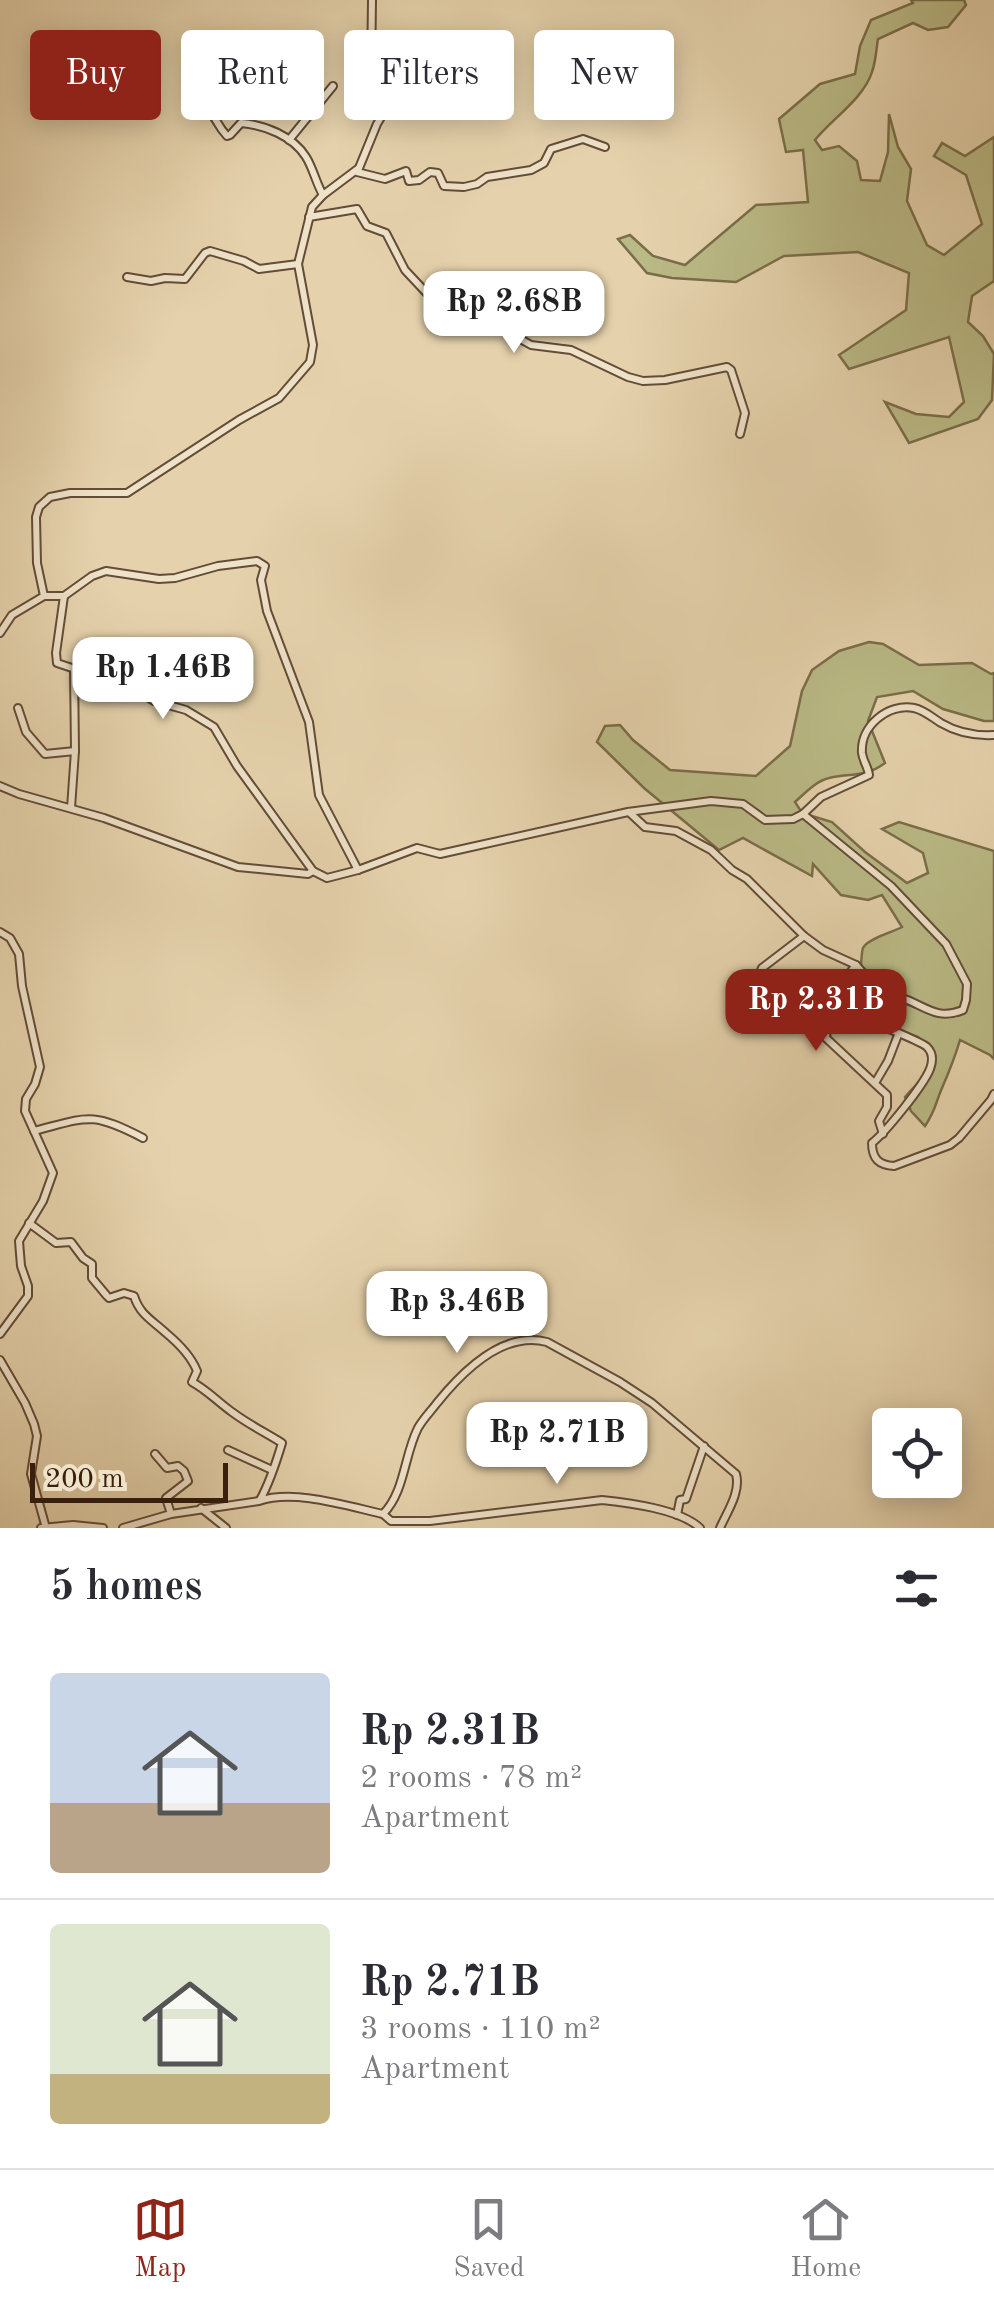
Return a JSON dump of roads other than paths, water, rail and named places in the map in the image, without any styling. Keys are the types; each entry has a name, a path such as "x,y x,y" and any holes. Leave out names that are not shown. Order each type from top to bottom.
{"street":[{"path":"44,596 37,563 36,518 50,497 126,494 279,398 310,362 313,345 298,264 312,207 359,168 386,109 370,77 372,0"},
{"path":"289,140 333,86"},
{"path":"216,120 226,136 246,123 289,140 307,158 323,195"},
{"path":"355,172 385,179 406,171 410,181 430,172 438,173 444,186 464,188 487,177 531,170 544,162 552,149 584,139 605,148"},
{"path":"309,217 357,209 367,226 386,233 405,270 449,317 487,320 528,344 571,350 642,381 727,367 745,413 740,434"},
{"path":"127,277 151,281 185,279 210,251 259,269 298,264"},
{"path":"0,632 12,615 44,596 64,596 106,570 159,580 218,566 262,562 267,610 309,722 319,794 358,870"},
{"path":"64,596 56,660 74,669 114,677 154,701 186,710 214,727 313,872 327,878 417,848 440,854 628,812 711,801 743,804 769,820 793,818 821,798 869,775 862,748 866,735 874,720 889,712 916,708 974,736 994,735"},
{"path":"2,612 12,615"},
{"path":"71,808 74,669"},
{"path":"18,708 26,732 45,754 75,751"},
{"path":"0,786 104,818 238,867 313,872"},
{"path":"628,812 645,826 676,830 711,850 747,879 804,936 856,965 875,986 884,987 881,992 907,999 934,1014 951,1015 963,1010 966,984 946,944 891,886 803,814"},
{"path":"0,932 10,938 19,954 40,1067 24,1104 53,1173 43,1201 21,1234 18,1248 28,1296 0,1334"},
{"path":"804,936 762,968 756,981 787,1014 827,1025"},
{"path":"856,965 837,989 827,1016 826,1038 887,1095 879,1122 884,1134"},
{"path":"890,996 884,1027 924,1044 932,1064 884,1134 872,1143 877,1161 894,1166 959,1138 994,1094"},
{"path":"875,1083 898,1035"},
{"path":"34,1131 96,1118 143,1138"},
{"path":"29,1223 56,1244 70,1242 92,1264 92,1278 106,1296 134,1296 142,1314 192,1358 197,1371 194,1385 282,1443 272,1480 259,1501"},
{"path":"383,1514 397,1494 419,1426 438,1401 470,1369 497,1350 535,1339 547,1342 652,1403 736,1474 737,1488 720,1528"},
{"path":"0,1360 34,1424 37,1436 31,1474 44,1528 103,1528"},
{"path":"677,1515 704,1446"},
{"path":"228,1450 272,1470"},
{"path":"155,1454 168,1468 182,1468 188,1482 166,1498 171,1514"},
{"path":"123,1528 202,1508 288,1497 383,1514 391,1521 430,1522 602,1500 628,1502 677,1515 700,1528"},
{"path":"202,1508 226,1528"}]}
